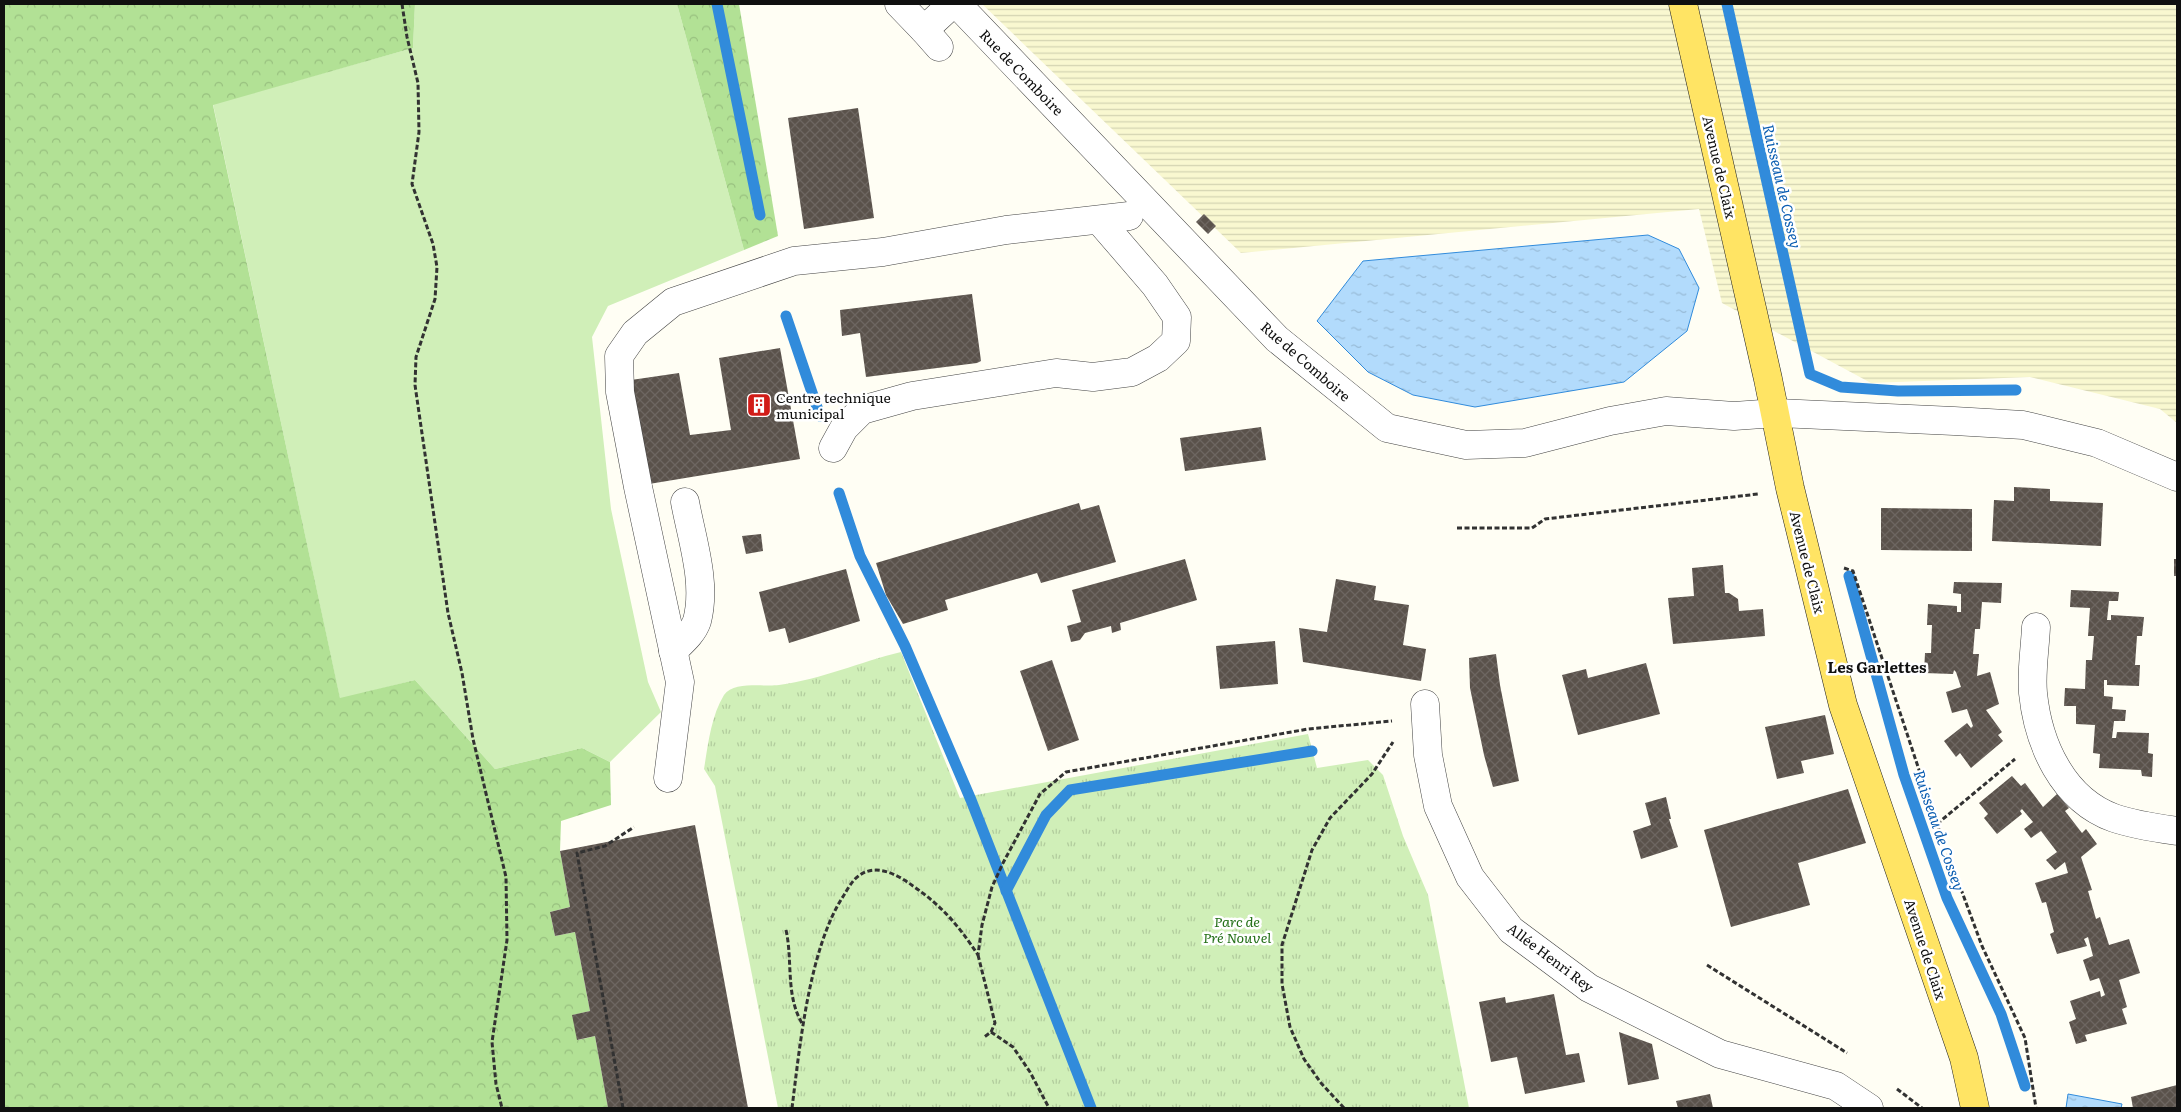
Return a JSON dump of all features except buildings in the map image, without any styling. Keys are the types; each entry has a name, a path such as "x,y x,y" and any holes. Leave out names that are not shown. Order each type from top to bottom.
{"main road":[{"name":"Avenue de Claix","path":"1683,4 1776,413 1790,488 1842,705 1964,1058 1975,1108"}],"street":[{"path":"899,4 932,38 952,4"},
{"name":"Rue de Comboire","path":"957,4 1278,339 1387,428 1466,445 1526,443 1610,421 1666,411 1734,416 1776,413 2023,425 2097,443 2177,478"},
{"path":"668,778 680,682 620,392 619,356 636,333 673,302 794,261 883,252 1006,230 1129,216"},
{"path":"833,448 844,428 862,410 904,399 1056,373 1093,377 1132,372 1158,358 1176,341 1177,318 1156,285 1099,220"},
{"path":"673,651 688,636 696,622 700,594 698,567 685,502"},
{"path":"2036,628 2033,691 2041,737 2054,766 2082,800 2112,818 2146,827 2177,831"},
{"name":"Allée Henri Rey","path":"1416,712 1428,755 1438,806 1470,877 1512,930 1589,988 1720,1054 1836,1086 1869,1108"}],"path":[{"path":"402,4 407,37 418,83 419,132 412,184 433,244 437,267 435,299 416,357 415,385 448,612 462,673 473,739 506,877 507,940 492,1042 496,1084 502,1108"},
{"path":"1457,528 1532,528 1545,519 1790,488"},
{"path":"1840,567 1853,571 1937,824 1982,946 2025,1038 2036,1108"},
{"path":"978,955 982,925 992,887 1003,863 1040,794 1066,772 1416,712"},
{"path":"1344,1108 1320,1083 1304,1059 1290,1027 1282,984 1282,945 1312,850 1330,818 1372,774 1416,712"},
{"path":"1937,824 2041,737"},
{"path":"623,1108 577,853 605,846 634,827"},
{"path":"792,1108 812,978 834,910 855,878 868,872 879,870 895,873 920,891 960,926 978,955 994,1014 995,1023 991,1032 983,1038"},
{"path":"786,930 792,999 797,1015 804,1025"},
{"path":"1707,966 1848,1054"},
{"path":"991,1032 1013,1048 1030,1072 1049,1108"},
{"path":"1893,1086 1922,1108"}],"green space":[{"path":"4,4 415,4 413,48 213,105 340,698 415,680 495,769 582,748 610,762 611,805 561,821 560,851 570,907 550,912 555,936 575,932 590,1011 573,1015 578,1040 595,1036 608,1108 4,1108"},
{"path":"415,4 677,4 744,250 608,306 592,337 611,509 648,682 661,712 610,762 582,748 495,769 415,680 340,699 213,104 413,48"},
{"path":"677,4 739,4 778,236 744,250"},
{"path":"982,4 2177,4 2177,423 2160,409 2030,377 1871,383 1722,303 1699,209 1241,253"},
{"name":"Parc de Pré Nouvel","path":"901,652 960,798 1308,734 1317,768 1368,760 1383,775 1403,836 1428,895 1469,1108 778,1108 715,786 704,769 713,721 724,695 735,688 795,682 826,675"}],"water":[{"path":"1648,235 1679,249 1699,288 1687,331 1624,382 1475,407 1413,395 1368,372 1317,321 1363,261"},
{"path":"2068,1094 2122,1104 2121,1108 2066,1108"}],"waterway":[{"path":"717,4 760,215"},
{"name":"Ruisseau de Cossey","path":"1727,4 1810,374 1841,387 1898,391 2016,390"},
{"path":"786,316 820,416"},
{"path":"839,493 860,556 905,646 971,800 1091,1108"},
{"name":"Ruisseau de Cossey","path":"1849,576 1904,775 1947,898 2001,1014 2025,1086"},
{"path":"1006,891 1046,815 1070,790 1312,751"}],"place":[{"name":"Centre technique municipal","path":"759,405"}],"district":[{"name":"Les Garlettes","path":"1877,666"}]}
